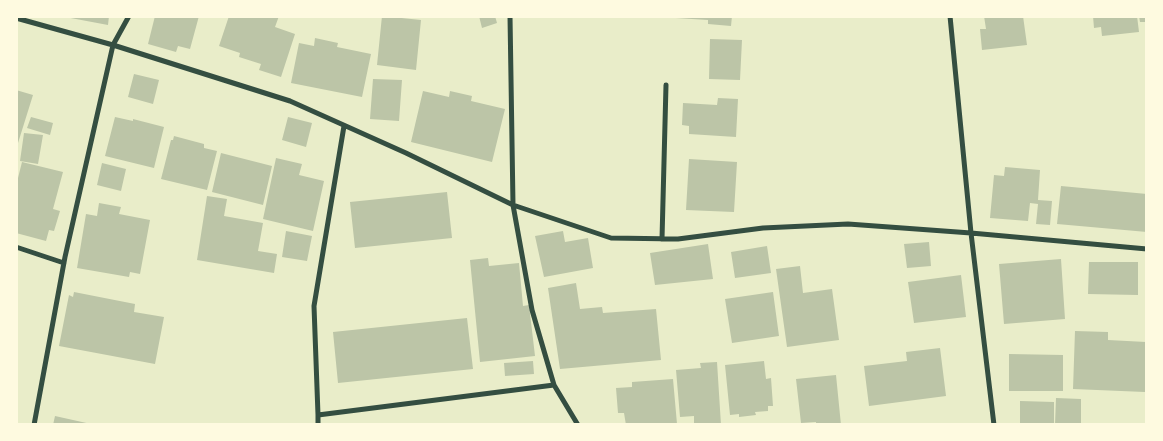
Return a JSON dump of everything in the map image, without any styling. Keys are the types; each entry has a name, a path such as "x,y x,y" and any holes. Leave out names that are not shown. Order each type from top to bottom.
{"street":[{"path":"34,425 64,263 113,45 129,16"},
{"path":"510,16 513,205 532,310 554,385 578,425"},
{"path":"950,16 971,233 994,425"},
{"path":"16,18 113,45 290,102 406,153 513,205 610,238 678,239 763,228 848,224 1147,249"},
{"path":"662,239 666,85"},
{"path":"318,425 314,306 344,126"},
{"path":"16,247 64,263"},
{"path":"318,415 554,385"}],"building":[{"path":"60,16 109,16 108,25"},
{"path":"155,16 199,16 190,49 178,46 176,52 148,44"},
{"path":"229,16 279,16 275,27 295,34 281,77 259,70 261,64 239,57 240,53 219,46"},
{"path":"382,16 421,20 416,70 377,65"},
{"path":"479,16 495,16 497,23 482,28"},
{"path":"676,16 732,16 731,26 708,24 708,20 676,18"},
{"path":"984,16 1023,16 1027,45 982,50 980,29 986,29"},
{"path":"1093,16 1137,16 1139,32 1102,36 1101,27 1094,28"},
{"path":"1139,16 1147,16 1147,22 1140,22"},
{"path":"315,38 338,43 337,47 371,54 362,97 291,83 299,43 314,46"},
{"path":"710,39 742,40 740,80 709,79"},
{"path":"134,74 159,80 153,104 128,97"},
{"path":"373,79 402,80 399,121 370,119"},
{"path":"16,90 33,95 18,143 16,143"},
{"path":"423,91 449,97 450,91 472,96 471,101 505,109 492,162 411,142"},
{"path":"718,98 738,99 736,137 689,134 689,126 682,125 683,103 717,105"},
{"path":"31,117 53,123 50,135 27,128"},
{"path":"115,117 133,121 133,119 164,127 154,168 105,156"},
{"path":"288,117 312,123 306,147 282,140"},
{"path":"24,133 43,135 38,164 20,161"},
{"path":"174,136 204,144 204,148 217,151 207,190 161,179 171,140 173,140"},
{"path":"221,153 272,166 263,205 212,192"},
{"path":"276,158 302,164 299,175 324,181 313,231 263,219"},
{"path":"689,159 737,162 734,212 686,210"},
{"path":"22,162 63,172 53,209 60,211 54,231 49,230 46,241 16,233 16,186"},
{"path":"102,163 126,169 121,191 97,185"},
{"path":"1005,167 1040,170 1038,200 1052,201 1050,225 1036,224 1038,204 1030,203 1028,221 990,218 994,175 1004,176"},
{"path":"1061,186 1147,194 1147,232 1057,224"},
{"path":"447,192 452,238 355,248 350,202"},
{"path":"207,196 227,199 224,216 263,223 258,251 277,254 274,273 197,260"},
{"path":"99,203 121,207 119,214 150,220 140,274 130,272 129,277 77,268 86,214 97,216"},
{"path":"286,231 312,236 307,261 282,257"},
{"path":"563,231 565,242 588,238 593,268 544,277 535,236"},
{"path":"929,242 931,266 907,268 904,244"},
{"path":"708,244 713,279 655,285 650,253"},
{"path":"767,246 771,273 735,278 731,252"},
{"path":"488,258 489,266 519,263 523,306 529,305 535,356 480,362 470,260"},
{"path":"1061,259 1065,319 1004,324 999,264"},
{"path":"1089,262 1138,262 1138,295 1088,294"},
{"path":"800,266 803,293 832,289 839,340 787,347 776,269"},
{"path":"961,275 966,317 914,323 908,282"},
{"path":"576,283 580,309 602,307 603,313 656,309 661,360 560,369 548,288"},
{"path":"74,292 135,304 134,312 164,317 155,364 59,346 69,295 73,297"},
{"path":"773,292 779,336 732,343 725,299"},
{"path":"467,318 473,369 338,383 333,332"},
{"path":"1075,331 1108,332 1108,340 1146,342 1145,392 1073,389"},
{"path":"940,348 946,396 869,406 864,366 907,361 906,352"},
{"path":"1009,354 1063,355 1063,391 1009,391"},
{"path":"533,361 534,374 505,376 504,363"},
{"path":"764,361 766,379 771,378 773,406 768,406 768,411 755,412 756,415 739,417 739,414 730,415 725,365"},
{"path":"717,362 721,425 694,424 694,416 680,417 676,370 701,368 700,363"},
{"path":"836,375 841,425 816,425 816,422 801,423 796,379"},
{"path":"673,379 677,424 626,425 624,413 618,413 616,388 632,387 632,382"},
{"path":"1056,398 1081,399 1081,425 1055,425"},
{"path":"1020,401 1054,402 1054,425 1020,425"},
{"path":"55,416 91,424 91,425 53,425"}]}
